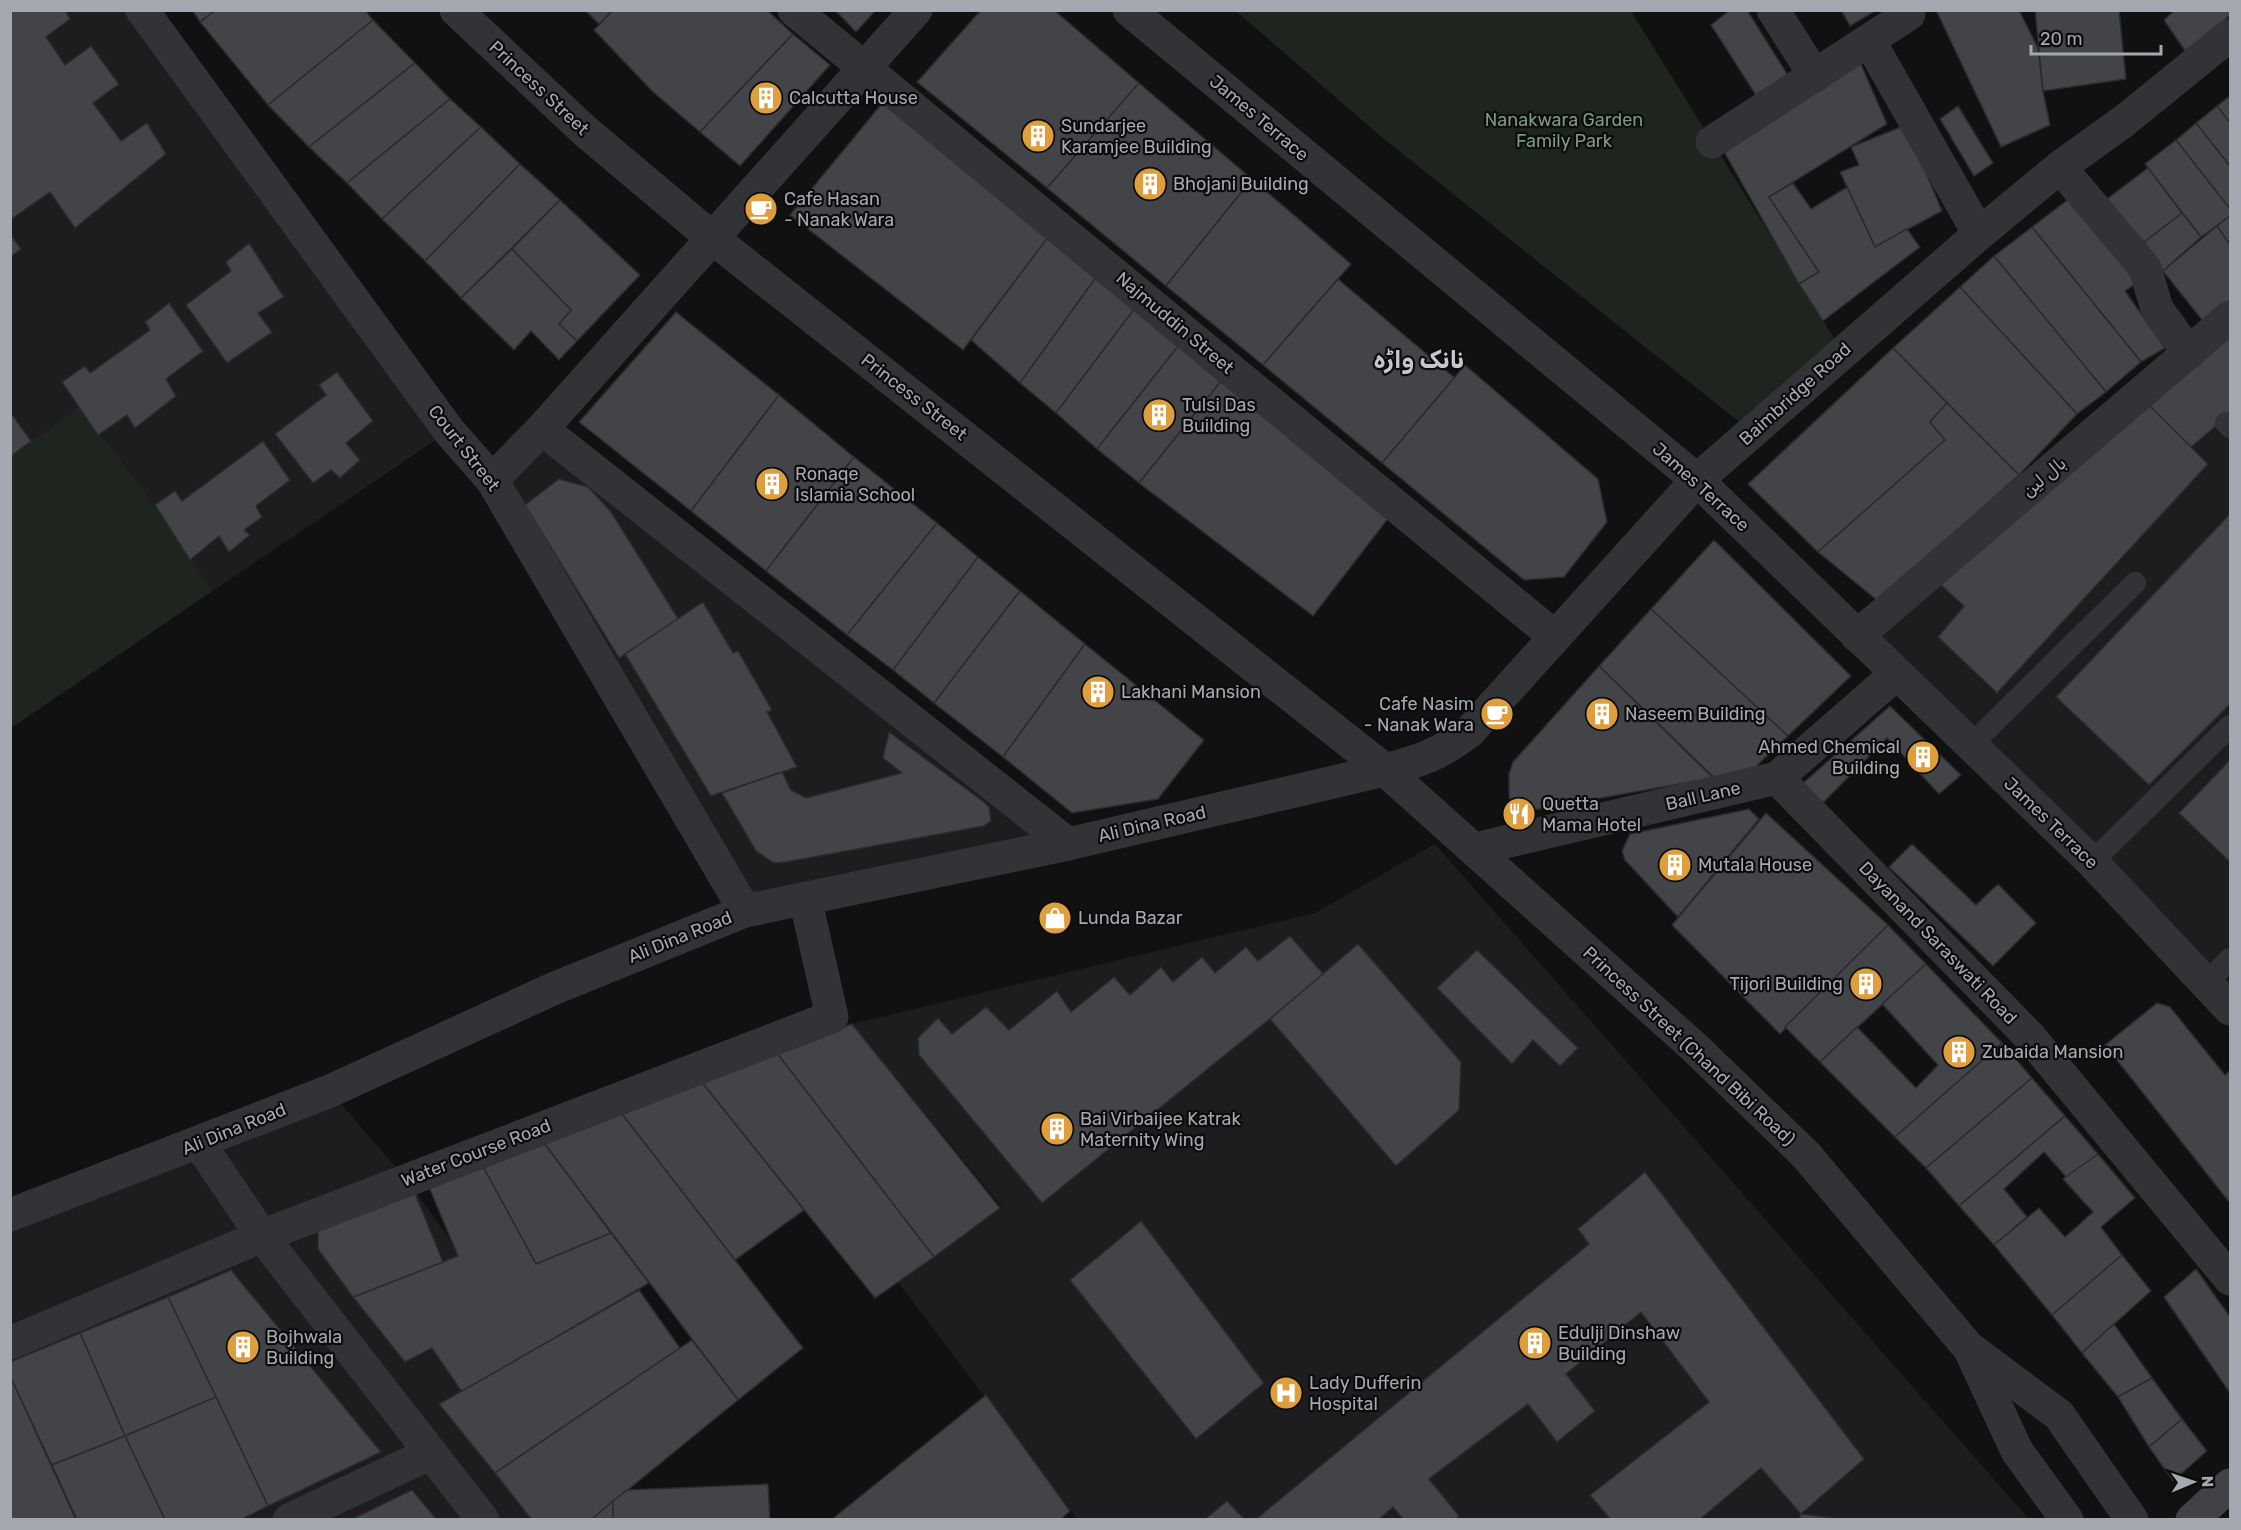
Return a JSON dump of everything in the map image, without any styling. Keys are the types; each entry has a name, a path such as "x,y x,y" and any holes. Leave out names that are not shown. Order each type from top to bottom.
{"main road":[{"path":"2192,1520 2230,1485"}],"street":[{"name":"Court Street","path":"142,10 449,431 492,480 745,911"},
{"name":"Princess Street","path":"456,10 585,131 711,237 1385,770"},
{"name":"Najmuddin Street","path":"794,10 1555,637"},
{"path":"492,480 542,429 916,10"},
{"name":"James Terrace","path":"1130,10 1697,480 2092,862 2230,1009"},
{"path":"1773,10 1815,76"},
{"path":"1712,142 1870,42 1909,14 1907,10"},
{"name":"Baimbridge Road","path":"1385,770 1426,759 1449,748 1470,731 1697,480 1979,234 2060,167 2124,121 2230,36"},
{"path":"1870,42 1979,234"},
{"path":"2060,167 2145,268 2157,309 2188,353"},
{"name":"بال لین","path":"1857,636 2230,317"},
{"path":"542,429 1068,844"},
{"name":"Ball Lane","path":"1475,849 1777,778 1896,674"},
{"name":"Ali Dina Road","path":"10,1215 330,1091 555,988 745,911 1068,844 1385,770"},
{"name":"Princess Street (Chand Bibi Road)","path":"1385,770 1694,1047 1806,1155 1968,1347 2059,1415 2132,1520"},
{"name":"Dayanand Saraswati Road","path":"1777,778 2030,1037 2230,1279"},
{"name":"Water Course Road","path":"10,1343 262,1236 832,1017 805,898"},
{"path":"199,1143 262,1236 483,1520"},
{"name":"Princess Street (Chand Bibi Road)","path":"1968,1347 2017,1451 2067,1520"},
{"path":"289,1520 430,1453"}],"lane":[{"path":"1971,745 2135,583"},
{"path":"2092,862 2230,726"},
{"path":"2206,983 2230,959"}],"shaded area":[{"path":"11,11 142,11 449,431 11,728"},
{"path":"2230,317 2230,1009 1857,636"},
{"path":"542,429 1068,844 745,911 492,480"},
{"path":"1435,844 2029,1519 1077,1519 898,1282 1002,1207 852,1024 1315,913"},
{"path":"330,1091 412,1186 627,1490 586,1519 11,1519 10,1226"}],"green space":[{"name":"Nanakwara Garden Family Park","path":"1236,11 1631,11 1842,351 1752,432 1384,139"},
{"path":"79,407 155,505 212,591 11,728 11,457"}],"building":[{"path":"10,10 65,10 70,19 46,37 65,65 91,46 119,84 93,103 121,141 147,123 166,154 75,228 50,192 10,220"},
{"path":"192,10 216,10 200,22"},
{"path":"216,10 365,10 373,20 268,105 200,22"},
{"path":"585,10 613,10 599,24"},
{"path":"613,10 767,10 793,34 700,132 652,91 594,30"},
{"path":"835,10 876,10 856,32"},
{"name":"Sundarjee Karamjee Building","path":"981,10 1054,10 1139,83 1047,188 917,82"},
{"path":"1730,10 1747,10 1789,77 1757,97 1711,25"},
{"path":"1841,10 1877,10 1850,26"},
{"path":"1936,10 2019,10 2038,48 2050,125 2001,147"},
{"path":"2035,10 2119,10 2126,79 2043,91"},
{"path":"2175,10 2230,10 2230,15 2188,55 2164,20"},
{"path":"373,20 415,63 309,147 268,105"},
{"name":"Calcutta House","path":"793,34 830,65 740,166 700,132"},
{"path":"1859,60 1887,124 1769,197 1819,272 1799,284 1722,148"},
{"path":"415,63 450,99 347,183 309,147"},
{"name":"Bhojani Building","path":"1139,83 1252,179 1166,286 1047,188"},
{"path":"2230,96 2230,123 2217,106"},
{"path":"450,99 481,127 382,219 347,183"},
{"path":"884,101 1049,236 963,350 790,215"},
{"path":"1958,106 1993,163 1974,176 1940,119"},
{"path":"2217,106 2230,123 2230,166 2196,123"},
{"path":"2196,123 2230,166 2230,209 2176,140"},
{"path":"1906,125 1942,211 1875,247 1840,172 1859,165 1851,147"},
{"path":"481,127 520,164 425,261 382,219"},
{"path":"2176,140 2230,209 2230,216 2201,237 2145,164"},
{"path":"520,164 560,200 461,298 425,261"},
{"path":"2148,168 2182,213 2142,244 2107,199"},
{"path":"1252,179 1351,264 1263,365 1166,286"},
{"path":"1793,183 1811,209 1847,187 1875,247 1907,229 1920,247 1823,321 1799,284 1819,272 1769,197"},
{"path":"2074,195 2138,282 2125,291 2165,348 2141,362 2032,227"},
{"path":"560,200 640,275 577,341 559,324 571,310 512,249"},
{"path":"2182,213 2201,237 2163,271 2142,244"},
{"path":"2230,216 2230,245 2217,226"},
{"path":"2217,226 2230,245 2230,303 2206,325 2163,271"},
{"path":"2032,227 2141,362 2106,392 1994,256"},
{"path":"10,234 21,249 10,257"},
{"path":"1049,236 1097,276 1020,383 971,340"},
{"path":"249,243 284,297 258,313 272,332 227,363 186,305 231,271 226,262"},
{"path":"512,249 571,310 559,324 577,341 559,360 531,331 514,350 461,298"},
{"path":"1994,256 2106,392 2077,414 1960,287"},
{"path":"1097,276 1135,308 1056,413 1020,383"},
{"path":"1338,279 1455,378 1382,463 1263,365"},
{"path":"1960,287 2077,414 2019,475 1893,348"},
{"path":"169,303 203,351 166,379 176,396 135,428 127,415 98,435 62,382 85,366 90,373 150,330 145,322"},
{"path":"1135,308 1179,345 1097,449 1056,413"},
{"path":"676,312 779,395 691,511 579,422"},
{"path":"2230,336 2230,414 2191,447 2149,405"},
{"name":"Tulsi Das Building","path":"1179,345 1222,380 1139,483 1097,449"},
{"path":"1893,348 1947,403 1930,422 1945,440 1818,552 1748,484"},
{"path":"1465,365 1598,479 1607,522 1564,577 1524,580 1382,463"},
{"path":"337,372 373,421 346,443 360,460 340,478 331,470 313,483 275,434 326,395 319,385"},
{"path":"1222,380 1390,516 1313,616 1139,483"},
{"name":"Ronaqe Islamia School","path":"779,395 854,457 766,571 691,511"},
{"path":"1947,403 2019,475 1878,601 1818,552 1945,440 1930,422"},
{"path":"2149,405 2208,464 1997,693 1938,637 1964,606 1940,584"},
{"path":"10,412 31,441 10,457"},
{"path":"263,441 290,480 256,506 262,517 244,530 250,535 229,552 219,536 190,560 155,505 175,491 182,501"},
{"path":"854,457 937,523 847,635 766,571"},
{"path":"559,479 588,487 611,512 679,620 619,658 525,505"},
{"path":"2230,514 2230,704 2149,785 2056,697"},
{"path":"937,523 978,557 893,670 847,635"},
{"path":"1714,540 1851,676 1788,736 1651,609"},
{"path":"978,557 1020,591 934,703 893,670"},
{"path":"1020,591 1085,644 1003,757 934,703"},
{"path":"703,602 733,653 738,651 772,710 767,712 797,767 711,796 625,654"},
{"path":"1651,609 1788,736 1729,792 1599,666"},
{"name":"Lakhani Mansion","path":"1085,644 1204,740 1158,799 1072,813 1003,757"},
{"name":"Naseem Building","path":"1599,666 1713,778 1517,813 1511,807 1509,795 1509,774 1513,762"},
{"name":"Ahmed Chemical Building","path":"1890,706 1961,775 1939,794 1887,738 1810,816 1792,793"},
{"path":"889,732 984,802 989,807 991,821 984,826 786,862 774,863 756,851 722,793 782,772 791,790 806,798 902,773 883,758"},
{"path":"2230,760 2230,862 2179,813"},
{"name":"Mutala House","path":"1749,809 1759,819 1678,917 1625,860 1622,851 1630,834"},
{"path":"1766,813 1888,925 1780,1034 1672,925"},
{"path":"1912,844 1976,905 1998,884 2036,923 1993,966 1889,867"},
{"name":"Tijori Building","path":"1888,925 1926,964 1820,1062 1785,1027"},
{"name":"Bai Virbaijee Katrak Maternity Wing","path":"1290,936 1324,975 1042,1203 919,1055 918,1038 938,1018 952,1034 986,1007 1009,1030 1057,991 1071,1012 1114,977 1130,995 1161,967 1173,982 1202,957 1215,973 1246,947 1258,961"},
{"path":"1358,944 1461,1062 1459,1110 1396,1166 1270,1019"},
{"path":"1477,950 1578,1048 1560,1066 1533,1040 1512,1064 1437,988"},
{"name":"Zubaida Mansion","path":"1926,964 2002,1043 1895,1137 1820,1062 1857,1027 1916,1088 1938,1065 1882,1004"},
{"path":"2157,1003 2170,1007 2225,1075 2230,1071 2230,1203 2105,1045"},
{"path":"852,1024 1000,1208 934,1257 776,1052"},
{"path":"2002,1043 2032,1078 1926,1168 1895,1137"},
{"path":"776,1052 934,1257 875,1298 700,1080"},
{"path":"2032,1078 2065,1116 1959,1206 1926,1168"},
{"path":"700,1080 804,1210 735,1260 619,1110"},
{"path":"619,1110 803,1348 738,1400 541,1139"},
{"path":"2065,1116 2098,1154 2068,1179 2044,1152 2004,1189 2027,1217 1994,1245 1959,1206"},
{"path":"541,1139 611,1233 536,1264 480,1161"},
{"path":"2098,1154 2135,1198 2101,1227 2122,1255 2052,1315 1994,1245 2039,1208 2065,1237 2093,1212 2063,1179"},
{"path":"480,1161 536,1264 611,1233 649,1283 462,1392 432,1348 405,1362 353,1297 458,1256 426,1180"},
{"name":"Edulji Dinshaw Building","path":"1645,1172 1864,1459 1801,1514 1761,1468 1699,1520 1611,1520 1590,1495 1709,1402 1641,1312 1566,1374 1595,1411 1557,1442 1528,1404 1429,1479 1459,1516 1454,1520 1404,1520 1393,1507 1378,1520 1255,1520 1589,1244 1578,1229"},
{"path":"412,1186 443,1262 353,1297 318,1249 318,1226"},
{"path":"1141,1221 1264,1383 1196,1439 1070,1280"},
{"path":"2122,1255 2151,1291 2082,1353 2052,1315"},
{"path":"2196,1269 2230,1317 2230,1393 2164,1297"},
{"name":"Bojhwala Building","path":"231,1270 381,1452 268,1506 168,1297"},
{"path":"639,1290 680,1348 495,1473 439,1404"},
{"path":"168,1297 216,1397 125,1436 80,1333"},
{"path":"2114,1324 2152,1378 2118,1397 2082,1353"},
{"path":"80,1333 125,1436 52,1465 10,1376 10,1362"},
{"path":"692,1340 738,1400 591,1520 532,1520 495,1473"},
{"path":"10,1376 76,1520 10,1520"},
{"path":"2152,1378 2182,1419 2149,1447 2118,1397"},
{"path":"986,1395 1070,1511 1060,1520 831,1520"},
{"path":"216,1397 268,1506 240,1520 165,1520 125,1436"},
{"path":"2182,1419 2207,1451 2173,1481 2149,1447"},
{"path":"125,1436 165,1520 77,1520 52,1465"},
{"path":"768,1484 770,1520 613,1520 613,1501 627,1490"},
{"path":"412,1490 437,1520 350,1520"},
{"path":"613,1501 613,1520 591,1520"},
{"path":"1227,1501 1245,1520 1204,1520"},
{"path":"1801,1514 1850,1520 1798,1520"}],"place":[{"name":"Calcutta House","path":"766,98"},
{"name":"Sundarjee Karamjee Building","path":"1038,136"},
{"name":"Bhojani Building","path":"1150,184"},
{"name":"Cafe Hasan - Nanak Wara","path":"761,209"},
{"name":"Tulsi Das Building","path":"1159,415"},
{"name":"Ronaqe Islamia School","path":"772,484"},
{"name":"Lakhani Mansion","path":"1098,692"},
{"name":"Cafe Nasim - Nanak Wara","path":"1497,714"},
{"name":"Naseem Building","path":"1602,714"},
{"name":"Ahmed Chemical Building","path":"1923,757"},
{"name":"Quetta Mama Hotel","path":"1519,814"},
{"name":"Mutala House","path":"1675,865"},
{"name":"Lunda Bazar","path":"1055,918"},
{"name":"Tijori Building","path":"1866,984"},
{"name":"Zubaida Mansion","path":"1959,1052"},
{"name":"Bai Virbaijee Katrak Maternity Wing","path":"1057,1129"},
{"name":"Edulji Dinshaw Building","path":"1535,1343"},
{"name":"Bojhwala Building","path":"243,1347"},
{"name":"Lady Dufferin Hospital","path":"1286,1393"}],"district":[{"name":"نانک واڑہ","path":"1419,360"}]}
